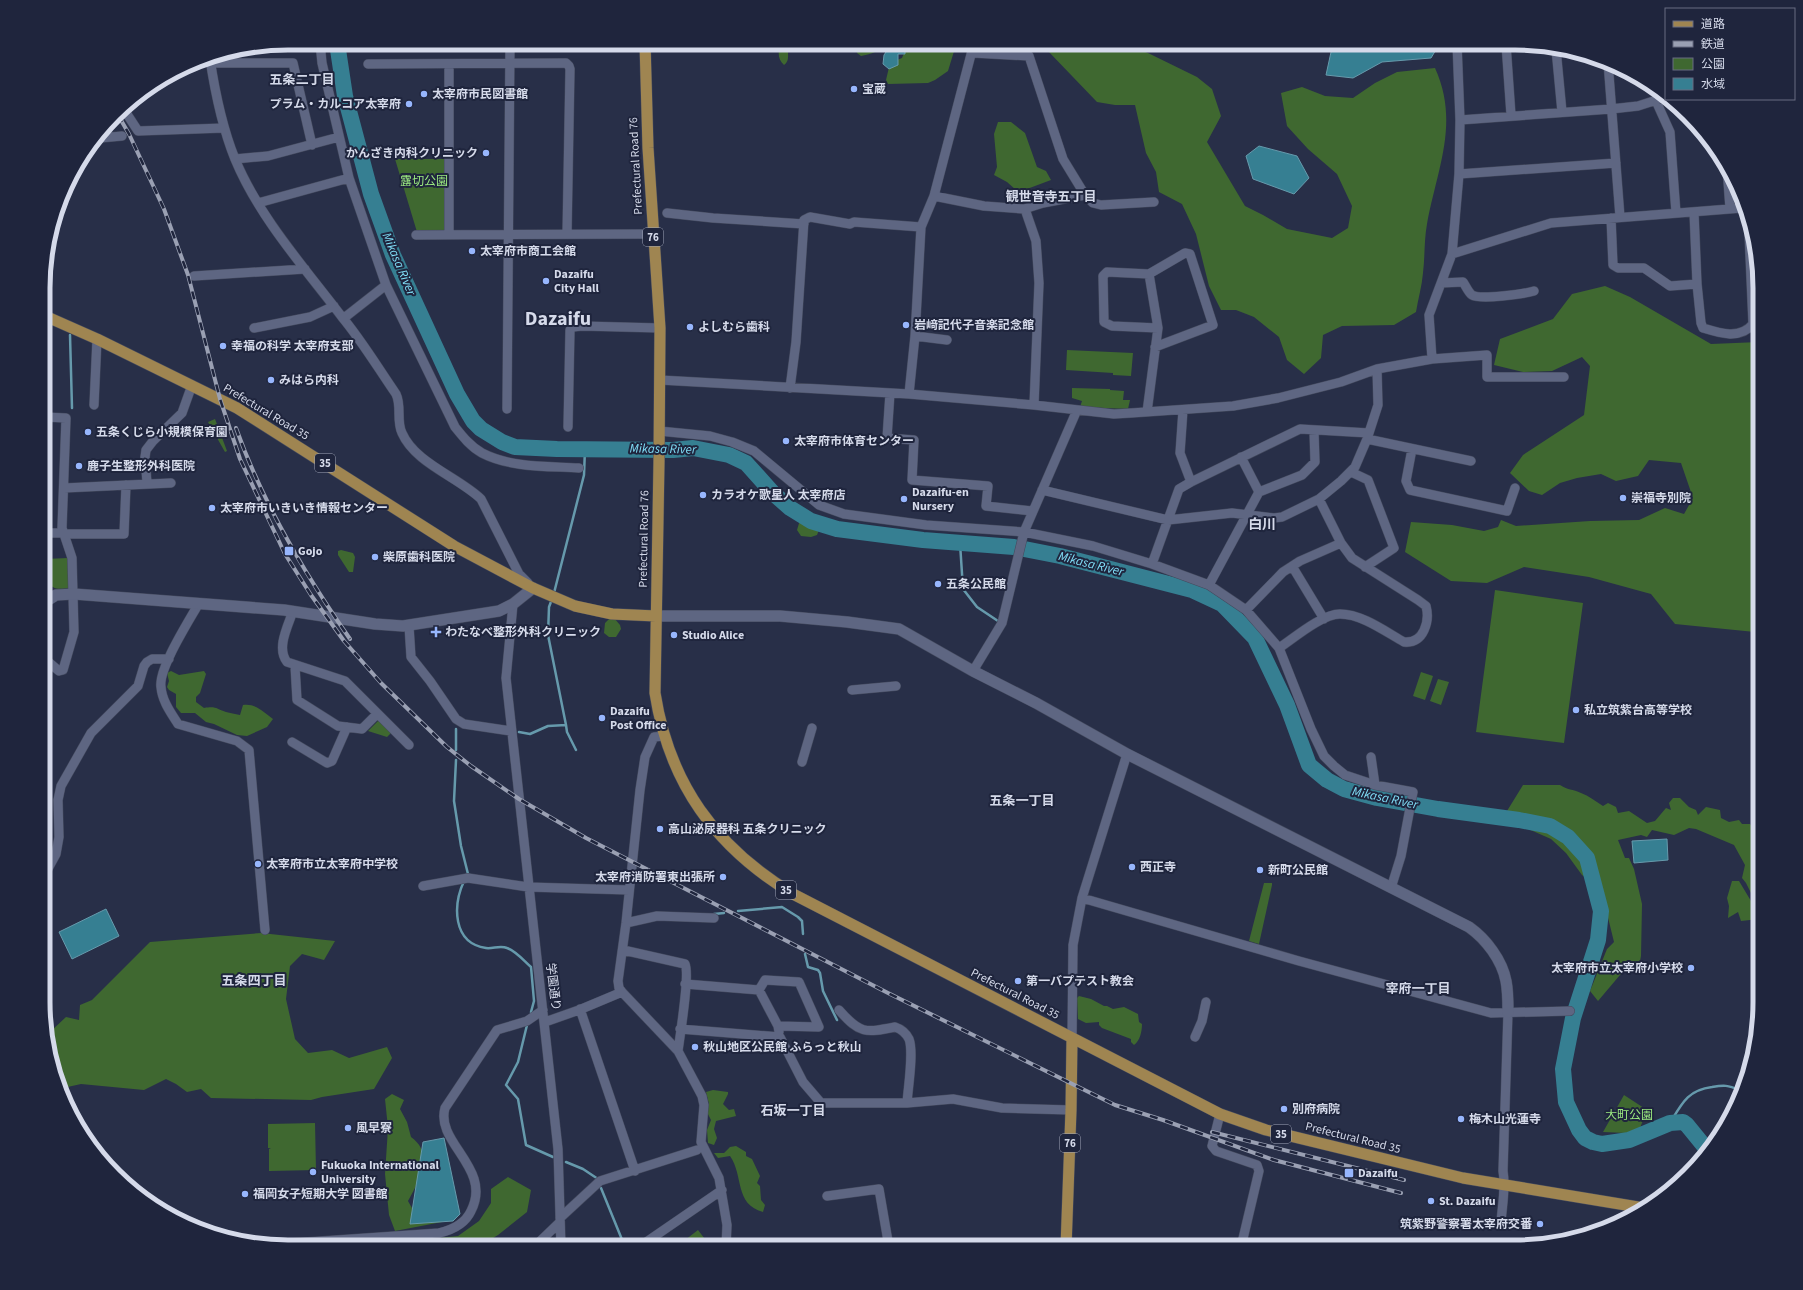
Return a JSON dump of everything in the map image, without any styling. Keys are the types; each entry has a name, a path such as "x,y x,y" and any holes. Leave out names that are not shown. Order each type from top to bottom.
{"main road":[{"name":"Prefectural Road 76","path":"645,50 648,148 660,328 656,616"},
{"name":"Prefectural Road 35","path":"50,318 97,339 237,408 454,546 533,588 575,606 612,614 656,616 655,693 664,736 678,773 702,815 738,855 774,882 821,909 1220,1114 1266,1130 1462,1178 1636,1207"},
{"name":"76","path":"1066,1240 1072,1038"}],"street":[{"path":"321,50 322,63 349,178 386,285 455,428 467,441 482,452 503,460 528,465 579,468"},
{"path":"508,409 510,50"},
{"path":"909,394 915,336 921,227 934,196 973,50"},
{"path":"1432,359 1429,315 1452,254 1459,174 1460,120 1457,50"},
{"path":"1506,50 1511,115"},
{"path":"973,53 1029,56 1063,159 1085,195 1093,203 1097,205 1154,202"},
{"path":"1556,54 1562,112"},
{"path":"217,61 293,63 312,145"},
{"path":"50,599 56,595 74,594 199,603 293,611 375,624 409,626 499,611 513,604 533,588 519,574 481,499 472,490 418,454 409,445 400,429 398,399 344,318 305,269 258,203 235,159 224,128 210,63"},
{"path":"368,64 566,64 569,66 567,234"},
{"path":"449,64 449,234"},
{"path":"1608,69 1620,217"},
{"path":"1460,120 1511,115 1611,109 1638,106 1660,99"},
{"path":"1656,101 1670,132 1676,213"},
{"path":"127,113 138,131 224,128"},
{"path":"103,138 122,136"},
{"path":"235,159 268,156 339,137"},
{"path":"1459,174 1616,163"},
{"path":"258,203 349,178"},
{"path":"1728,183 1730,209"},
{"path":"934,196 984,206 1024,209 1043,203 1085,195"},
{"path":"1452,254 1551,223 1739,208"},
{"path":"1024,209 1035,236 1039,283 1034,405"},
{"path":"1694,212 1697,284 1701,323 1703,328 1723,334 1730,334 1737,333 1751,327 1753,324 1750,251"},
{"path":"667,213 713,218 804,224"},
{"path":"790,388 796,342 804,220 810,217 850,224 854,222 921,227"},
{"path":"1611,218 1613,265 1618,268 1644,268 1670,286 1697,284"},
{"path":"416,234 653,234"},
{"path":"1155,347 1212,325 1190,254 1185,253 1149,274 1107,272 1103,276 1104,322 1112,326 1158,328"},
{"path":"194,276 305,269"},
{"path":"1148,412 1158,328 1149,274"},
{"path":"1441,283 1463,282 1470,292 1477,296 1519,295 1534,292"},
{"path":"344,318 386,285"},
{"path":"254,328 310,317 334,306"},
{"path":"568,427 570,330 573,327 660,328"},
{"path":"915,336 947,340"},
{"path":"94,405 97,339"},
{"path":"660,380 909,394 1114,414 1233,406 1278,398 1341,382 1377,369 1432,359 1487,354 1487,377 1564,377"},
{"path":"1042,490 1168,520 1232,513 1247,516 1274,518 1282,517 1319,499 1351,472 1368,436 1379,399 1377,369"},
{"path":"147,483 145,457 146,450 153,441 182,413 192,385"},
{"path":"890,393 887,438 914,440 912,480 988,486 986,506 1032,511"},
{"path":"973,671 1002,623 1023,534 1077,410"},
{"path":"1183,410 1180,453 1191,482"},
{"path":"50,417 66,418 62,528 72,558 74,594 74,632 63,670 59,671 50,663"},
{"path":"1152,564 1179,489 1300,429 1368,436 1412,449 1471,461"},
{"path":"1209,585 1259,492 1302,476 1315,462 1314,431"},
{"path":"659,432 710,436 732,442 754,451 819,505 844,514 926,525 1023,534 1093,546 1152,564 1209,585 1246,610 1279,648 1311,729 1324,756 1345,775 1375,784 1412,792 1401,856 1391,888"},
{"path":"1412,449 1406,481 1410,490 1507,511 1515,488"},
{"path":"1242,458 1259,492"},
{"path":"1351,472 1368,480 1394,548 1365,567"},
{"path":"64,488 171,483"},
{"path":"50,533 124,534 126,485"},
{"path":"1279,648 1324,619 1340,614 1362,620 1404,642 1410,642 1418,639 1424,632 1428,621 1426,606 1352,558 1341,543 1319,499"},
{"path":"1246,610 1283,572 1292,566 1341,543"},
{"path":"1292,566 1324,619"},
{"path":"199,603 162,674 161,689 165,703 178,724 237,741 249,750 265,930"},
{"name":"学園通り","path":"513,604 506,678 558,1149 561,1240"},
{"path":"293,611 282,649 282,656 287,662 295,666 346,681 409,746"},
{"path":"656,616 780,616 891,627 907,634 973,671 1036,703 1127,754 1469,927 1479,934 1495,956 1506,980 1508,1012 1503,1166 1505,1184 1501,1223"},
{"path":"409,626 411,657 430,681 456,719 464,724 511,731"},
{"path":"50,865 56,854 59,837 58,800 61,786 90,733 138,686 144,666 148,662 152,659 169,659"},
{"path":"295,666 297,700 338,726 362,729 377,714"},
{"path":"852,690 896,686"},
{"path":"292,742 327,763 332,761 347,727"},
{"path":"802,762 812,728"},
{"path":"664,736 654,737 646,757 635,825 626,923 618,981 619,988 622,992 678,1051 703,1100 701,1142 716,1169 722,1190 727,1225 726,1240"},
{"path":"1072,1038 1073,945 1082,898 1127,754"},
{"path":"1371,757 1375,784"},
{"path":"423,886 468,878 528,887 629,890"},
{"path":"1082,898 1300,961 1491,1013 1570,1011"},
{"path":"626,923 657,916 714,918"},
{"path":"623,950 685,964 687,967 678,1051"},
{"path":"759,990 765,980 799,982 819,1027 778,1026"},
{"path":"686,984 759,990"},
{"path":"759,990 778,1026 780,1037 803,1082 820,1103 907,1103 953,1099 1002,1108 1071,1110"},
{"path":"545,1022 580,1010 622,992"},
{"path":"1195,1037 1202,1021 1206,1002"},
{"path":"337,1240 439,1233 447,1231 464,1221 469,1215 476,1200 475,1183 469,1167 446,1128 443,1116 445,1108 497,1030 527,1021 543,1010"},
{"path":"580,1010 635,1171"},
{"path":"839,1010 850,1022 860,1029 873,1032 895,1027 910,1040 911,1052 907,1103"},
{"path":"680,1029 780,1037"},
{"path":"1220,1114 1212,1146 1216,1151 1257,1165 1259,1171 1243,1240"},
{"path":"541,1240 600,1181 697,1150"},
{"path":"827,1196 879,1189 888,1240"},
{"path":"649,1240 722,1190"}],"green space":[{"path":"779,50 789,50 788,57 784,65 780,60"},
{"path":"858,50 879,50 861,56 857,53"},
{"path":"905,50 954,50 948,71 935,80 928,83 888,84 886,80 890,63 902,58"},
{"path":"1140,50 1197,77 1212,89 1221,116 1207,142 1245,206 1287,229 1332,238 1348,228 1352,206 1337,174 1308,149 1287,126 1281,93 1302,87 1325,96 1353,98 1375,83 1397,72 1435,68 1442,88 1446,108 1446,127 1441,165 1425,236 1424,267 1416,312 1394,325 1342,326 1323,335 1321,358 1304,374 1287,360 1279,337 1254,317 1236,310 1221,310 1209,286 1196,234 1182,204 1159,192 1156,172 1146,153 1135,105 1115,105 1097,102 1048,51"},
{"path":"998,122 1011,122 1025,133 1037,167 1046,171 1051,180 1027,189 1016,190 1007,182 994,175 997,167 994,134"},
{"name":"露切公園","path":"395,159 446,159 446,228 442,232 417,232"},
{"path":"1605,286 1630,297 1711,344 1753,342 1753,632 1675,624 1651,594 1589,577 1524,567 1487,583 1451,581 1405,552 1411,522 1452,525 1484,531 1498,527 1501,520 1516,526 1590,521 1639,520 1665,508 1684,514 1693,498 1681,463 1649,460 1638,476 1616,481 1601,474 1577,478 1560,483 1542,495 1529,491 1510,473 1523,455 1584,415 1590,366 1582,357 1552,371 1523,372 1494,365 1500,339 1553,319 1572,294"},
{"path":"1067,350 1133,353 1131,376 1113,375 1113,373 1066,370"},
{"path":"1072,388 1124,391 1123,400 1130,400 1128,409 1080,407 1082,401 1072,398"},
{"path":"215,419 227,451 225,452 208,422"},
{"path":"807,516 811,517 814,524 823,527 822,530 819,530 817,535 811,537 801,536 797,530 800,520"},
{"path":"341,550 353,553 355,557 353,572 349,572 338,555 338,551"},
{"path":"68,558 72,588 60,589 54,588 50,585 50,559"},
{"path":"1495,590 1583,603 1564,743 1476,732"},
{"path":"610,618 614,618 620,625 621,629 616,637 609,637 604,633 605,623"},
{"path":"171,671 179,675 204,671 206,674 200,693 196,697 196,702 204,708 214,708 240,715 243,705 251,705 273,719 267,727 247,736 237,735 214,724 206,722 195,713 181,713 176,707 176,694 167,687 169,681 167,673"},
{"path":"1421,672 1433,676 1425,700 1413,696"},
{"path":"1438,679 1449,682 1441,705 1430,701"},
{"path":"379,720 391,733 387,737 368,731"},
{"path":"1523,785 1560,785 1584,794 1603,806 1608,803 1616,807 1618,813 1629,811 1647,823 1655,821 1666,808 1671,810 1669,803 1673,798 1680,798 1689,807 1696,810 1698,815 1706,807 1720,810 1721,818 1729,822 1739,820 1742,824 1750,824 1753,828 1753,886 1751,893 1742,878 1745,865 1734,845 1696,829 1689,828 1674,835 1652,830 1647,837 1641,835 1618,840 1625,858 1629,858 1634,869 1642,904 1641,956 1640,961 1635,966 1620,975 1598,1001 1590,991 1607,949 1614,942 1601,889 1582,875 1566,853 1551,839 1526,828 1478,822 1477,818 1507,811"},
{"path":"1732,881 1739,881 1753,902 1753,920 1741,921 1738,912 1728,918 1729,906 1727,898"},
{"path":"1264,883 1272,883 1272,885 1259,944 1249,941"},
{"path":"261,933 335,941 324,960 302,954 290,966 286,999 295,1039 308,1053 332,1050 349,1058 387,1047 392,1058 374,1089 311,1100 211,1098 201,1089 187,1092 166,1079 144,1090 81,1084 66,1087 58,1064 52,1030 66,1017 79,1020 80,1005 92,1000 150,942"},
{"path":"1079,996 1091,999 1113,1009 1124,1007 1138,1014 1139,1022 1142,1024 1142,1027 1138,1041 1134,1045 1131,1042 1131,1039 1102,1028 1099,1025 1099,1022 1086,1023 1078,1019 1077,998"},
{"path":"713,1090 728,1092 723,1104 729,1110 734,1109 736,1116 716,1121 714,1129 717,1138 714,1145 708,1143 707,1130 711,1120 706,1110 709,1104 706,1092"},
{"path":"392,1094 404,1100 400,1109 407,1122 411,1137 422,1151 423,1168 408,1201 417,1217 453,1207 442,1222 395,1231 389,1215 385,1174 388,1128 385,1099"},
{"name":"大町公園","path":"1624,1095 1647,1110 1640,1128 1626,1133 1603,1132"},
{"path":"315,1123 316,1170 269,1171 269,1149 271,1148 268,1148 268,1124"},
{"path":"736,1146 746,1152 746,1156 752,1159 760,1176 757,1183 760,1186 761,1200 765,1205 763,1212 754,1208 748,1203 744,1196 737,1172 730,1156 718,1158 714,1153 724,1153 730,1147"},
{"path":"508,1177 531,1190 527,1212 490,1240 420,1240 458,1236 479,1221 491,1203 491,1189"},
{"path":"698,1230 706,1240 685,1240"}],"water":[{"path":"887,50 905,50 905,54 898,54 898,65 889,69 883,64 884,55"},
{"path":"1331,50 1436,50 1431,58 1382,62 1353,78 1326,75"},
{"path":"1259,146 1297,156 1309,178 1294,194 1253,179 1246,156"},
{"path":"1667,839 1668,860 1634,863 1632,841"},
{"path":"106,909 119,936 72,959 59,932"},
{"path":"444,1138 460,1214 453,1221 410,1224 423,1142"}],"waterway":[{"name":"Mikasa River","path":"338,50 345,96 371,194 393,255 457,394 473,421 481,429 502,442 515,447 557,449 673,450 693,448 729,455 746,463 773,493 790,508 811,521 837,529 923,540 1014,547 1060,556 1192,590 1222,604 1255,638 1287,705 1309,765 1327,780 1344,789 1377,798 1550,826 1568,837 1587,858 1601,911 1598,940 1573,1018 1563,1069 1566,1102 1579,1130 1585,1138 1593,1142 1602,1144 1629,1140 1670,1123 1683,1122 1704,1146"},
{"path":"70,335 72,408"},
{"path":"554,593 584,475 585,449"},
{"path":"960,543 963,589 977,607 998,621"},
{"path":"519,732 530,734 548,726 566,725 548,635 549,607 552,599"},
{"path":"566,725 567,732 576,750"},
{"path":"456,729 456,750"},
{"path":"456,760 454,801 461,846 468,874"},
{"path":"464,881 460,891 457,911 461,931 467,939 475,945 486,948 504,947 510,949 531,967 534,1001 531,1012"},
{"path":"738,911 782,907 802,921 803,934"},
{"path":"714,914 724,913"},
{"path":"805,954 808,967 818,970 820,973 823,991 837,1020"},
{"path":"527,1025 518,1062 506,1085 518,1099 526,1145 553,1157"},
{"path":"1670,1123 1678,1109 1691,1094 1716,1086 1729,1086 1736,1089"},
{"path":"566,1162 583,1169 598,1179"},
{"path":"601,1188 622,1240"}],"railway":[{"path":"121,119 129,134 164,209 188,275 220,399 240,459 285,554 311,595 344,641 381,683 447,747 471,766 519,799 586,838 888,993 1115,1105 1163,1120 1274,1160 1401,1193"},
{"path":"236,428 259,484 286,537 317,589 350,639"},
{"path":"1212,1132 1404,1180"}],"place":[{"name":"宝蔵","path":"854,89"},
{"name":"太宰府市民図書館","path":"424,94"},
{"name":"プラム・カルコア太宰府","path":"409,104"},
{"name":"かんざき内科クリニック","path":"486,153"},
{"name":"太宰府市商工会館","path":"472,251"},
{"name":"Dazaifu City Hall","path":"546,281"},
{"name":"岩﨑記代子音楽記念館","path":"906,325"},
{"name":"よしむら歯科","path":"690,327"},
{"name":"幸福の科学 太宰府支部","path":"223,346"},
{"name":"みはら内科","path":"271,380"},
{"name":"五条くじら小規模保育園","path":"88,432"},
{"name":"太宰府市体育センター","path":"786,441"},
{"name":"鹿子生整形外科医院","path":"79,466"},
{"name":"カラオケ歌星人 太宰府店","path":"703,495"},
{"name":"崇福寺別院","path":"1623,498"},
{"name":"Dazaifu-en Nursery","path":"904,499"},
{"name":"太宰府市いきいき情報センター","path":"212,508"},
{"name":"Gojo","path":"289,551"},
{"name":"柴原歯科医院","path":"375,557"},
{"name":"五条公民館","path":"938,584"},
{"name":"わたなべ整形外科クリニック","path":"436,632"},
{"name":"Studio Alice","path":"674,635"},
{"name":"私立筑紫台高等学校","path":"1576,710"},
{"name":"Dazaifu Post Office","path":"602,718"},
{"name":"高山泌尿器科 五条クリニック","path":"660,829"},
{"name":"太宰府市立太宰府中学校","path":"258,864"},
{"name":"西正寺","path":"1132,867"},
{"name":"新町公民館","path":"1260,870"},
{"name":"太宰府消防署東出張所","path":"723,877"},
{"name":"太宰府市立太宰府小学校","path":"1691,968"},
{"name":"第一バプテスト教会","path":"1018,981"},
{"name":"秋山地区公民館 ふらっと秋山","path":"695,1047"},
{"name":"別府病院","path":"1284,1109"},
{"name":"梅木山光蓮寺","path":"1461,1119"},
{"name":"風早寮","path":"348,1128"},
{"name":"Fukuoka International University","path":"313,1172"},
{"name":"Dazaifu","path":"1349,1173"},
{"name":"福岡女子短期大学 図書館","path":"245,1194"},
{"name":"St. Dazaifu","path":"1431,1201"},
{"name":"筑紫野警察署太宰府交番","path":"1540,1224"}],"district":[{"name":"五条二丁目","path":"302,80"},
{"name":"観世音寺五丁目","path":"1051,197"},
{"name":"Dazaifu","path":"558,319"},
{"name":"白川","path":"1262,525"},
{"name":"五条一丁目","path":"1022,801"},
{"name":"五条四丁目","path":"254,981"},
{"name":"宰府一丁目","path":"1418,989"},
{"name":"石坂一丁目","path":"793,1111"}]}
